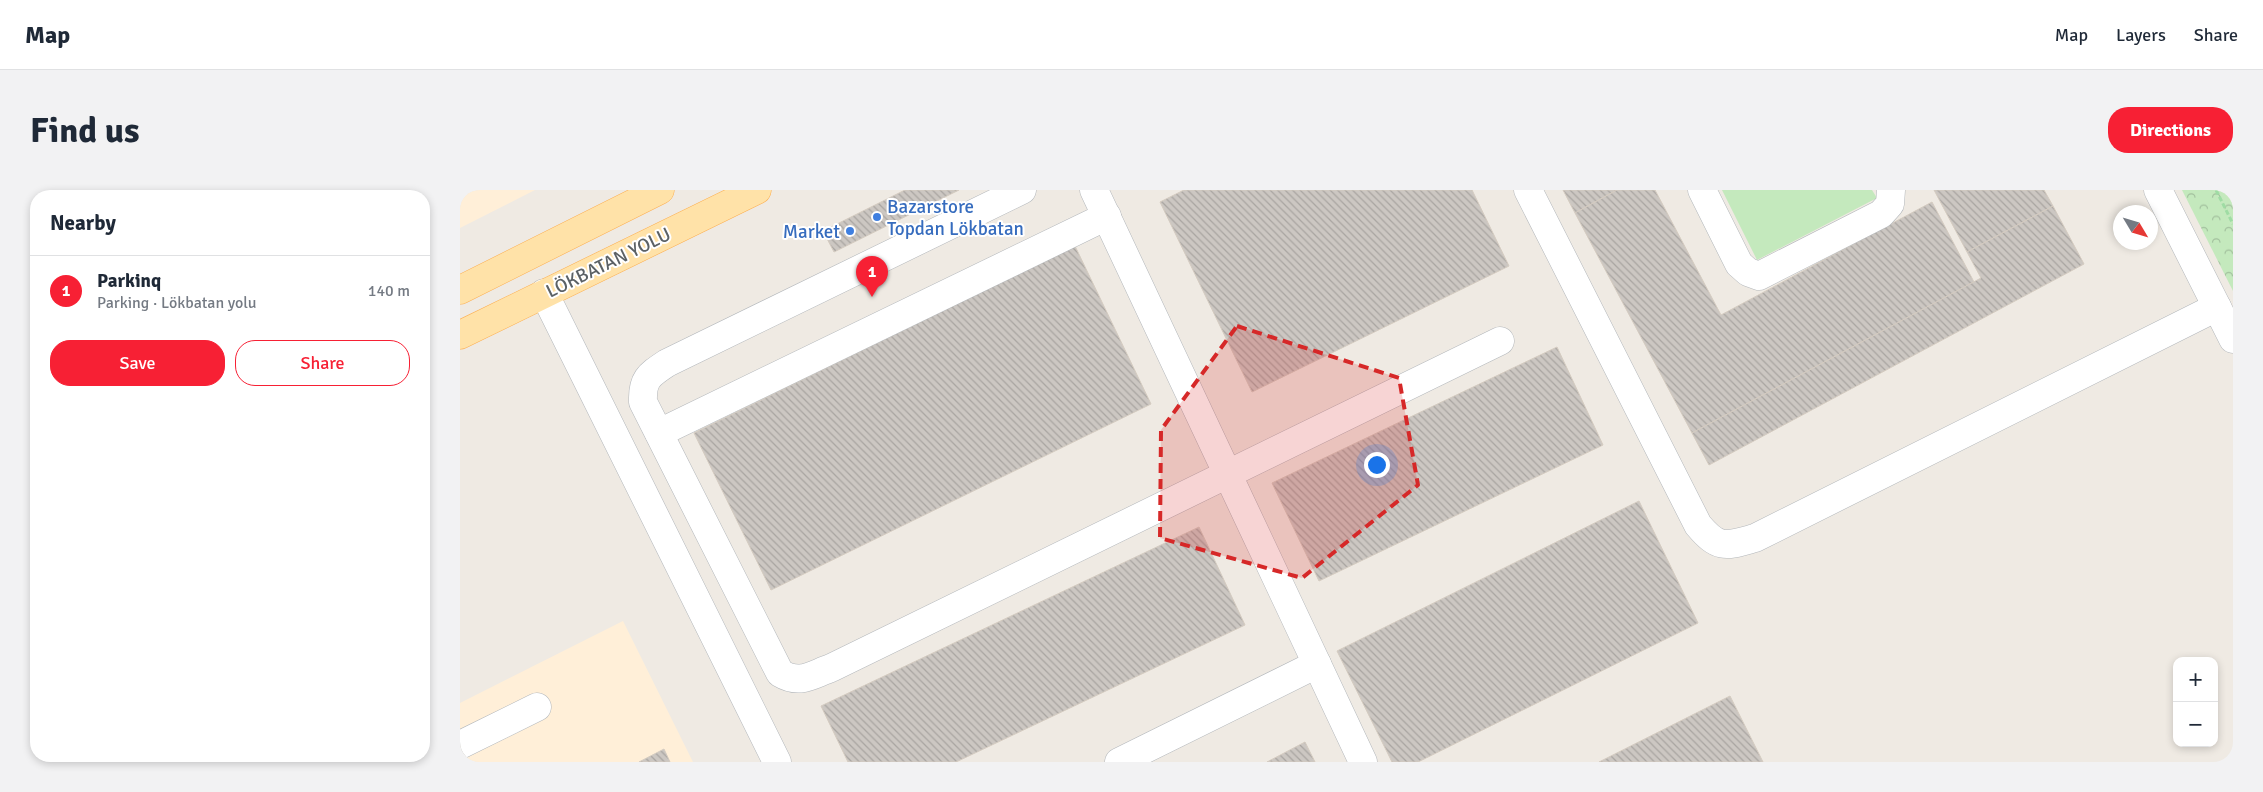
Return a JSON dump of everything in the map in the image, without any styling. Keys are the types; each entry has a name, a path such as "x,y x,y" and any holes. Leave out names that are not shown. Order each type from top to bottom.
{"main road":[{"path":"460,290 660,190"},
{"name":"LÖKBATAN YOLU","path":"460,335 757,190"}],"street":[{"path":"1022,190 668,363 649,375 642,389 643,402 780,673 792,680 802,679 831,668 1500,341"},
{"path":"1094,190 1363,762"},
{"path":"1528,190 1698,525 1710,539 1728,546 1756,538 2217,307"},
{"path":"1702,190 1739,264 1748,272 1759,276 1881,214 1890,204 1891,190"},
{"path":"2158,190 2233,339"},
{"path":"659,433 1107,216"},
{"path":"544,293 777,762"},
{"path":"1119,762 1317,664"},
{"path":"460,745 537,708"}],"path":[{"path":"2216,190 2233,224"}],"highlighted area":[{"path":"1237,326 1399,378 1418,485 1302,578 1160,538 1161,430"}],"shaded area":[{"path":"460,190 535,190 460,228"},
{"path":"623,621 693,762 460,762 460,703"}],"green space":[{"path":"1722,190 1872,190 1877,198 1757,260"},
{"path":"2182,190 2233,190 2233,291"}],"building":[{"path":"905,190 959,190 834,252 823,231"},
{"path":"1184,190 1472,190 1509,266 1252,392 1160,202"},
{"path":"1563,190 1617,190 1575,213"},
{"path":"1617,190 1655,190 1721,315 1932,202 1974,282 1692,433 1575,213"},
{"path":"1934,190 2044,190 2053,206 1967,252"},
{"path":"2053,206 2084,264 1709,465 1692,433 1981,278 1967,252"},
{"path":"1075,246 1151,404 771,590 694,433"},
{"path":"1557,347 1603,445 1319,581 1272,483"},
{"path":"1639,501 1698,623 1418,762 1392,762 1337,651"},
{"path":"1199,527 1245,625 956,762 848,762 821,706"},
{"path":"1730,696 1763,762 1599,762"},
{"path":"1305,742 1315,762 1267,762"},
{"path":"664,749 670,762 639,762"}],"place":[{"name":"Bazarstore Topdan Lökbatan","path":"877,217"},
{"name":"Market","path":"850,231"},
{"name":"Parkinq","path":"872,297"}]}
